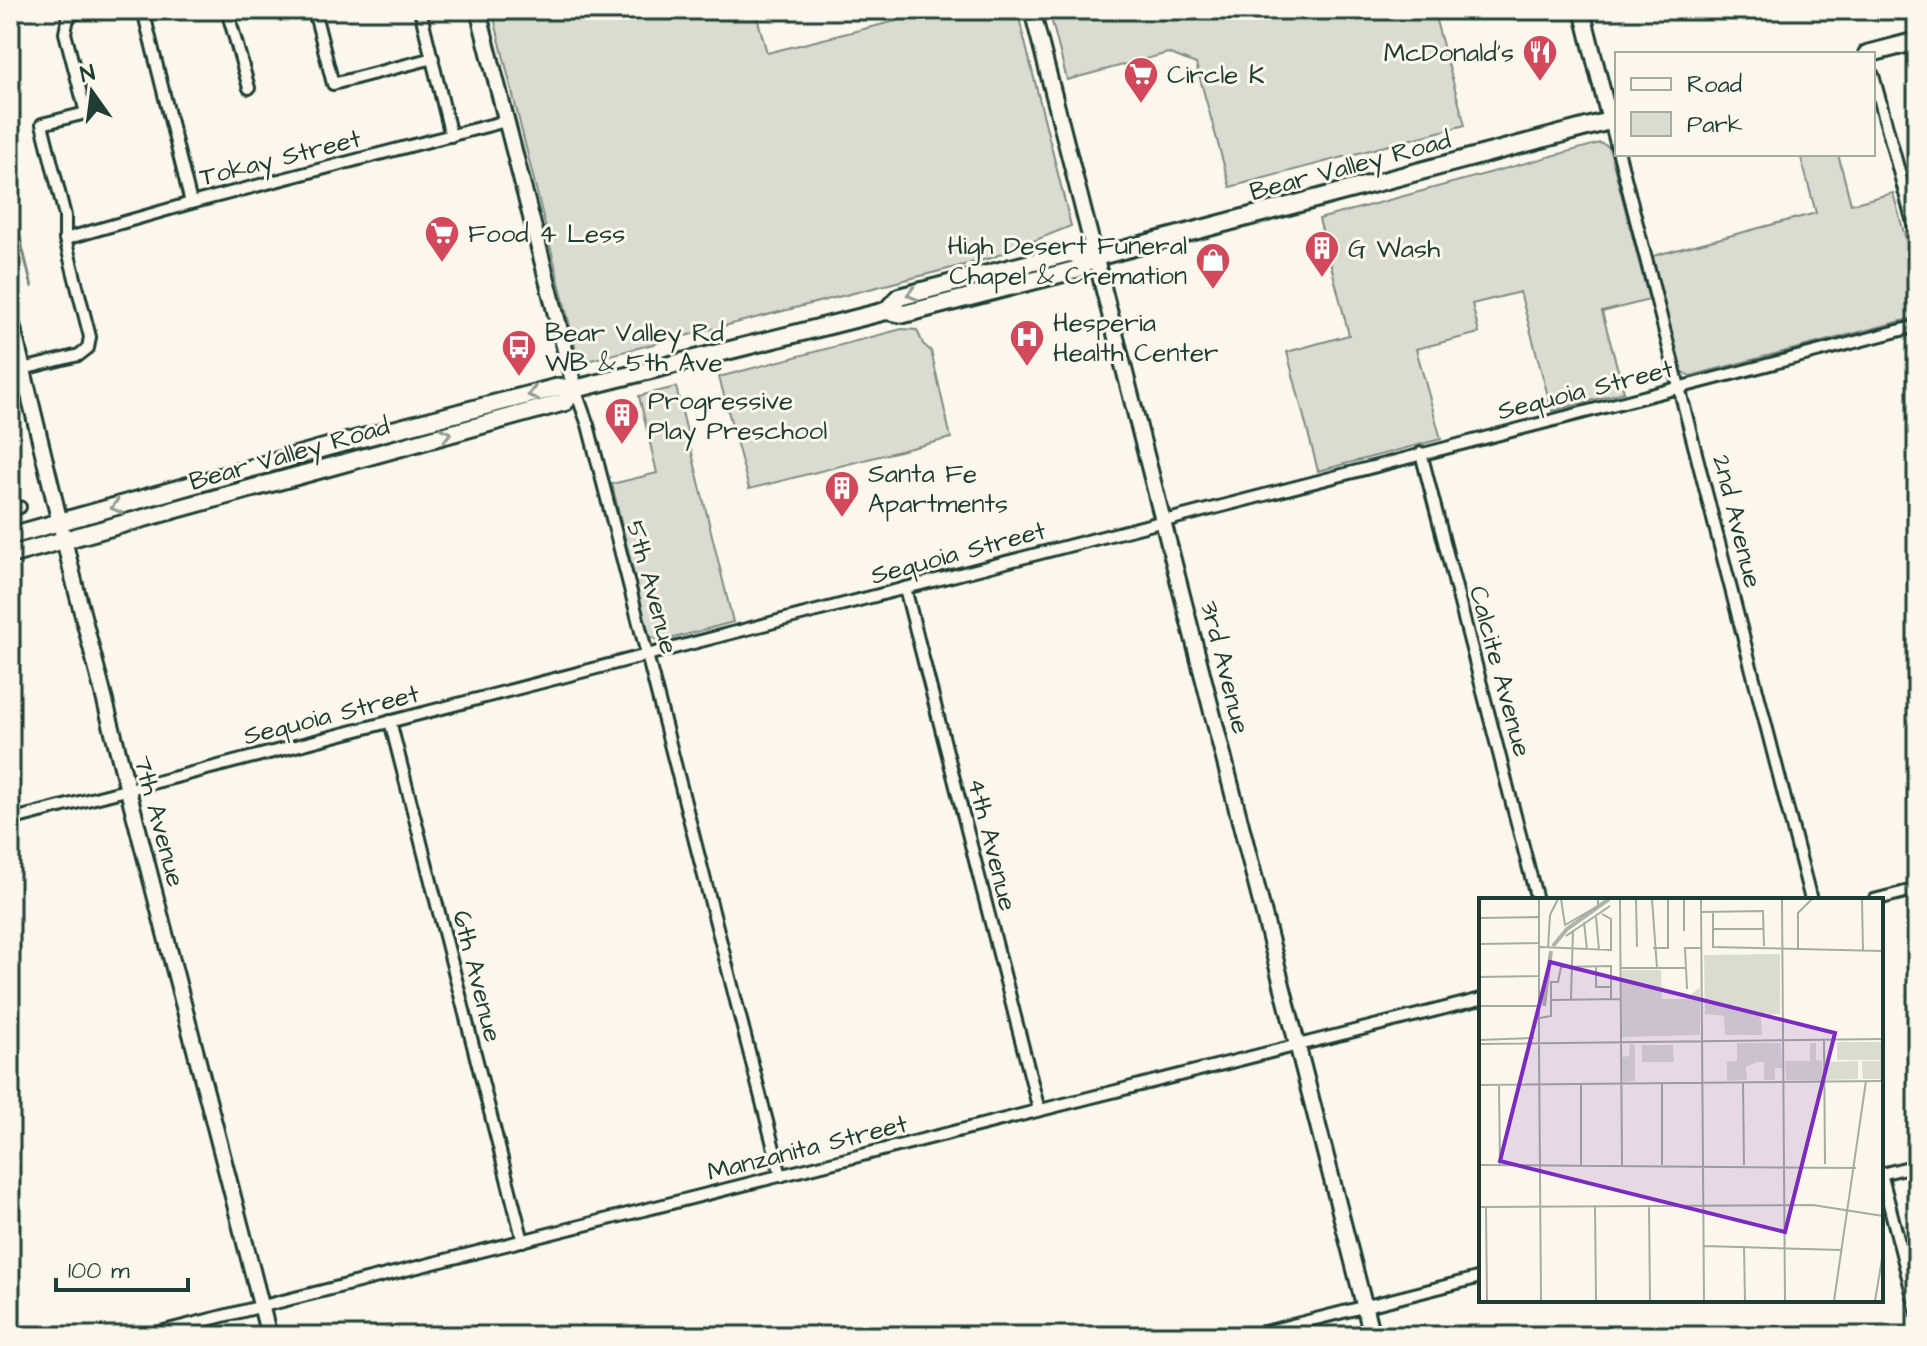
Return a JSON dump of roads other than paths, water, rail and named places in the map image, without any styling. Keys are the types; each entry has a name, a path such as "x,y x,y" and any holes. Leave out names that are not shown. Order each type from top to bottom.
{"main road":[{"path":"1875,52 1917,41"},
{"name":"Bear Valley Road","path":"10,536 331,446 559,387 575,389 886,311 904,314 918,311 1075,270 1096,257 1614,120"},
{"name":"Bear Valley Road","path":"10,555 565,402 575,389"},
{"path":"236,493 263,476 326,458 331,454 331,446"}],"street":[{"path":"23,369 79,355 88,348 90,337 65,239 65,216 42,124 86,113 65,33 68,18 81,10"},
{"path":"143,10 191,203"},
{"path":"227,10 249,88"},
{"path":"314,10 333,84 433,58"},
{"path":"420,10 451,136"},
{"name":"5th Avenue","path":"478,10 781,1176"},
{"name":"3rd Avenue","path":"1032,10 1372,1336"},
{"path":"1582,10 1614,120"},
{"path":"1875,82 1917,238"},
{"name":"Tokay Street","path":"65,239 506,121"},
{"name":"2nd Avenue","path":"1620,156 1810,898"},
{"name":"7th Avenue","path":"10,316 64,541 269,1336"},
{"name":"Sequoia Street","path":"10,820 1917,326"},
{"name":"Calcite Avenue","path":"1421,453 1536,898"},
{"name":"4th Avenue","path":"905,588 1039,1110"},
{"name":"6th Avenue","path":"390,721 523,1241"},
{"path":"1882,898 1917,889"},
{"name":"Manzanita Street","path":"144,1336 1479,1000"},
{"path":"1883,1173 1917,1165"},
{"path":"1883,1181 1917,1312"},
{"path":"1249,1336 1479,1278"}],"waterway":[{"path":"10,197 32,287"}],"place":[{"name":"McDonald's","path":"1540,83"},
{"name":"Circle K","path":"1141,105"},
{"name":"Food 4 Less","path":"442,264"},
{"name":"G Wash","path":"1322,279"},
{"name":"High Desert Funeral Chapel & Cremation","path":"1213,291"},
{"name":"Hesperia Health Center","path":"1027,368"},
{"name":"Bear Valley Rd WB & 5th Ave","path":"519,378"},
{"name":"Progressive Play Preschool","path":"622,446"},
{"name":"Santa Fe Apartments","path":"842,519"}]}
